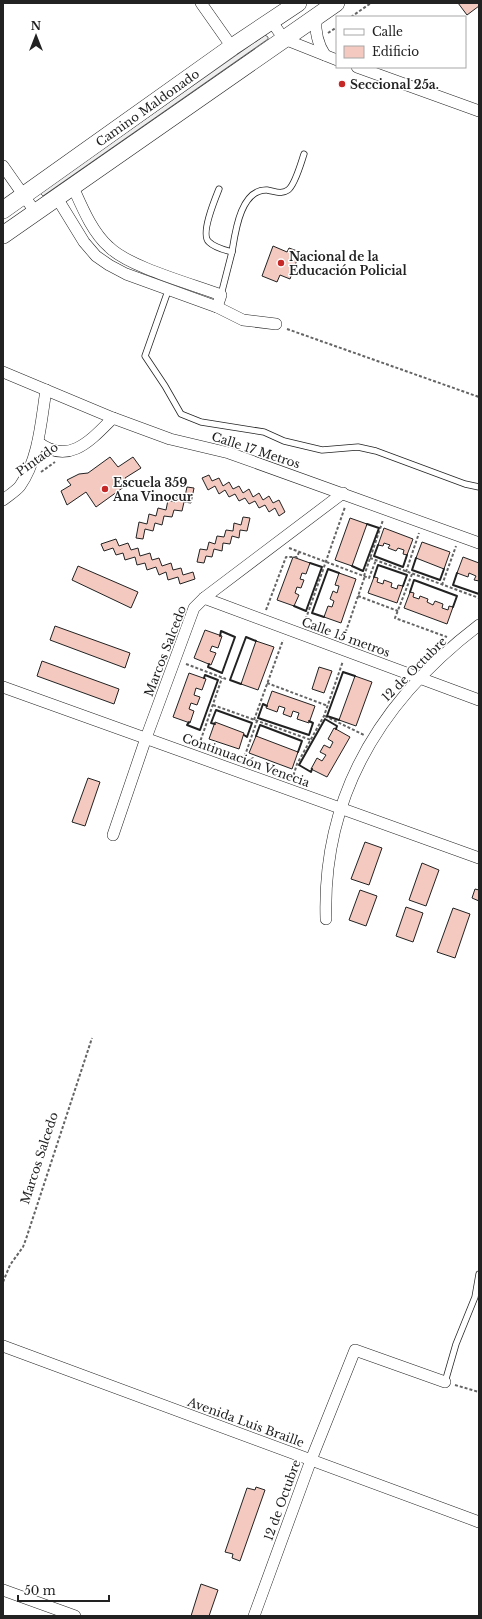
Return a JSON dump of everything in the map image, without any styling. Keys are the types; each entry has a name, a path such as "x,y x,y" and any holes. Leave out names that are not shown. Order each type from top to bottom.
{"main road":[{"name":"Camino Maldonado","path":"3,210 232,47 272,22 298,3"},
{"name":"Camino Maldonado","path":"3,235 336,3"}],"street":[{"path":"202,3 232,47"},
{"path":"316,18 316,34 319,46 325,55"},
{"path":"272,22 284,40 336,60"},
{"path":"360,68 479,111"},
{"path":"3,166 36,212"},
{"path":"73,187 85,213 108,247 132,262 221,295 217,307"},
{"path":"57,198 84,242 96,256 126,274 217,307 232,313 243,320 276,324"},
{"name":"Calle 17 Metros","path":"3,372 113,418 170,439 229,453 479,542"},
{"name":"Pintado","path":"3,500 20,487 30,467 38,442 46,390"},
{"name":"Pintado","path":"38,442 50,451 70,452 90,441 113,418"},
{"name":"Marcos Salcedo","path":"113,835 146,738 194,608 204,598 277,543 346,495"},
{"name":"Calle 15 metros","path":"204,598 479,700"},
{"name":"12 de Octubre","path":"326,919 325,894 340,809 356,767 388,715 420,678 479,625"},
{"name":"Continuación Venecia","path":"3,687 479,858"},
{"name":"Avenida Luis Braille","path":"3,1346 479,1522"},
{"name":"12 de Octubre","path":"254,1616 311,1460 355,1350 445,1382"},
{"path":"3,1590 75,1616"}],"lane":[{"path":"221,295 232,252 235,229 239,216 246,203 254,194 266,190 282,193 287,191 291,187 304,154"},
{"path":"219,189 206,230 206,238 208,242 232,252"},
{"path":"172,277 145,356 181,414 200,422 264,432 284,441 322,450 358,447 376,451 465,484 479,487"},
{"path":"445,1382 456,1344 475,1297 479,1274"}],"path":[{"path":"352,16 371,3"},
{"path":"276,324 479,397"},
{"name":"Pintado","path":"38,474 70,452"},
{"path":"305,622 326,562 346,495"},
{"path":"289,790 297,764 328,706 358,596 387,509"},
{"path":"406,572 423,522"},
{"path":"442,585 460,536"},
{"path":"277,543 369,578 376,560"},
{"path":"267,608 286,557 297,557 300,552"},
{"path":"370,558 479,598"},
{"path":"412,574 395,618 459,642"},
{"path":"358,596 398,611"},
{"path":"239,772 267,683 287,630"},
{"path":"175,660 226,679"},
{"path":"195,756 222,678"},
{"path":"267,683 328,706"},
{"path":"213,705 311,740"},
{"path":"324,716 372,740"},
{"name":"Marcos Salcedo","path":"3,1282 10,1265 26,1239 92,1038"},
{"path":"445,1382 479,1392"}],"shaded area":[{"path":"265,35 268,39 43,196 40,193"}],"building":[{"path":"458,3 479,3 479,6 467,15"},
{"name":"Nacional de la Educación Policial","path":"273,246 287,252 289,248 300,252 290,279 280,275 277,282 262,276"},
{"path":"110,457 118,467 133,457 141,468 125,478 128,484 96,507 86,492 67,505 61,491 71,485 67,480 79,474 88,473"},
{"path":"209,475 212,481 219,478 223,486 229,482 233,489 239,486 243,493 249,489 253,497 259,493 263,500 269,496 273,503 279,500 285,512 279,516 275,508 269,512 265,505 259,508 255,501 249,504 245,498 239,501 235,494 229,497 225,490 219,494 215,486 208,490 202,478"},
{"path":"187,487 194,488 191,503 184,502 182,511 174,510 172,517 164,516 162,525 155,523 153,531 145,529 143,539 136,538 139,522 147,524 149,514 156,516 158,508 166,510 168,500 175,502 177,495 185,496"},
{"path":"243,517 250,518 247,531 240,530 239,538 232,536 230,544 223,543 222,551 214,549 212,557 206,556 204,563 197,562 200,549 207,550 209,542 215,544 217,536 224,537 226,530 233,531 234,523 241,525"},
{"path":"350,518 367,524 352,566 335,560"},
{"path":"384,528 413,539 407,555 403,554 404,550 398,548 396,551 388,548 390,545 384,543 383,546 378,545"},
{"path":"116,539 119,546 128,543 131,550 138,548 140,556 150,553 152,560 159,558 162,566 171,563 173,570 181,568 183,575 193,572 195,579 180,584 178,577 168,580 166,572 159,575 156,567 147,570 145,563 137,565 135,557 125,560 123,553 116,555 113,548 104,551 101,544"},
{"path":"422,542 450,552 444,569 416,558"},
{"path":"293,557 310,563 306,574 302,573 300,579 304,580 301,588 297,587 295,593 299,595 294,606 277,600"},
{"path":"463,557 479,563 479,581 474,580 476,576 469,573 468,577 457,573"},
{"path":"78,566 138,592 131,608 72,580"},
{"path":"339,573 356,579 341,623 324,617 328,606 332,607 334,601 330,599 333,591 337,593 339,586 335,585"},
{"path":"374,577 378,578 377,582 383,584 384,580 392,583 391,587 397,589 398,585 403,586 397,603 368,593"},
{"path":"410,592 414,593 413,597 419,599 420,596 428,599 427,602 433,605 435,601 443,604 442,608 448,610 449,606 453,607 447,624 404,608"},
{"path":"55,626 130,653 125,668 50,640"},
{"path":"205,630 222,636 218,648 212,646 210,651 216,653 211,665 194,658"},
{"path":"256,641 274,647 258,690 241,684"},
{"path":"42,661 119,689 114,704 37,676"},
{"path":"319,667 332,671 324,693 312,689"},
{"path":"189,673 206,679 202,690 196,688 194,695 200,697 197,705 191,703 189,709 194,711 190,723 173,717"},
{"path":"355,676 372,682 356,726 339,720"},
{"path":"272,691 315,706 309,723 297,719 299,713 293,711 291,717 283,714 285,708 279,706 277,712 266,708"},
{"path":"215,722 244,733 239,749 209,739"},
{"path":"334,728 350,737 327,777 311,769 317,758 322,761 326,755 320,752 324,745 330,748 333,742 328,739"},
{"path":"256,736 298,752 292,769 249,753"},
{"path":"88,778 100,782 85,826 72,822"},
{"path":"365,842 382,848 369,885 351,879"},
{"path":"422,863 439,870 426,906 409,900"},
{"path":"475,889 479,890 479,901 472,898"},
{"path":"360,890 377,896 366,926 349,920"},
{"path":"406,907 423,913 413,942 396,936"},
{"path":"453,908 470,914 455,958 437,952"},
{"path":"256,1487 265,1490 240,1561 232,1558 233,1554 225,1552 247,1488 255,1490"},
{"path":"201,1584 218,1590 209,1616 191,1616"}],"wall":[{"path":"352,566 363,571 379,528 367,524"},
{"path":"378,545 374,556 403,567 407,555"},
{"path":"416,558 412,570 440,580 444,569"},
{"path":"294,606 306,611 322,567 310,563"},
{"path":"374,577 378,565 407,575 403,586"},
{"path":"324,617 312,613 328,569 339,573"},
{"path":"457,573 453,585 479,594"},
{"path":"410,592 414,580 457,596 453,607"},
{"path":"209,664 208,667 222,673 235,637 221,631 220,636"},
{"path":"241,684 230,680 246,637 256,641"},
{"path":"339,720 327,716 343,672 355,676"},
{"path":"189,722 187,725 200,730 218,680 205,675 204,678"},
{"path":"267,706 263,704 258,718 309,735 313,723 309,721"},
{"path":"215,724 211,723 216,710 252,723 247,737 244,735"},
{"path":"312,769 311,772 299,765 325,719 337,726 336,729"},
{"path":"256,736 260,725 302,741 298,752"}],"place":[{"name":"Seccional 25a.","path":"342,84"},
{"name":"Nacional de la Educación Policial","path":"281,263"},
{"name":"Escuela 359 Ana Vinocur","path":"105,489"}]}
